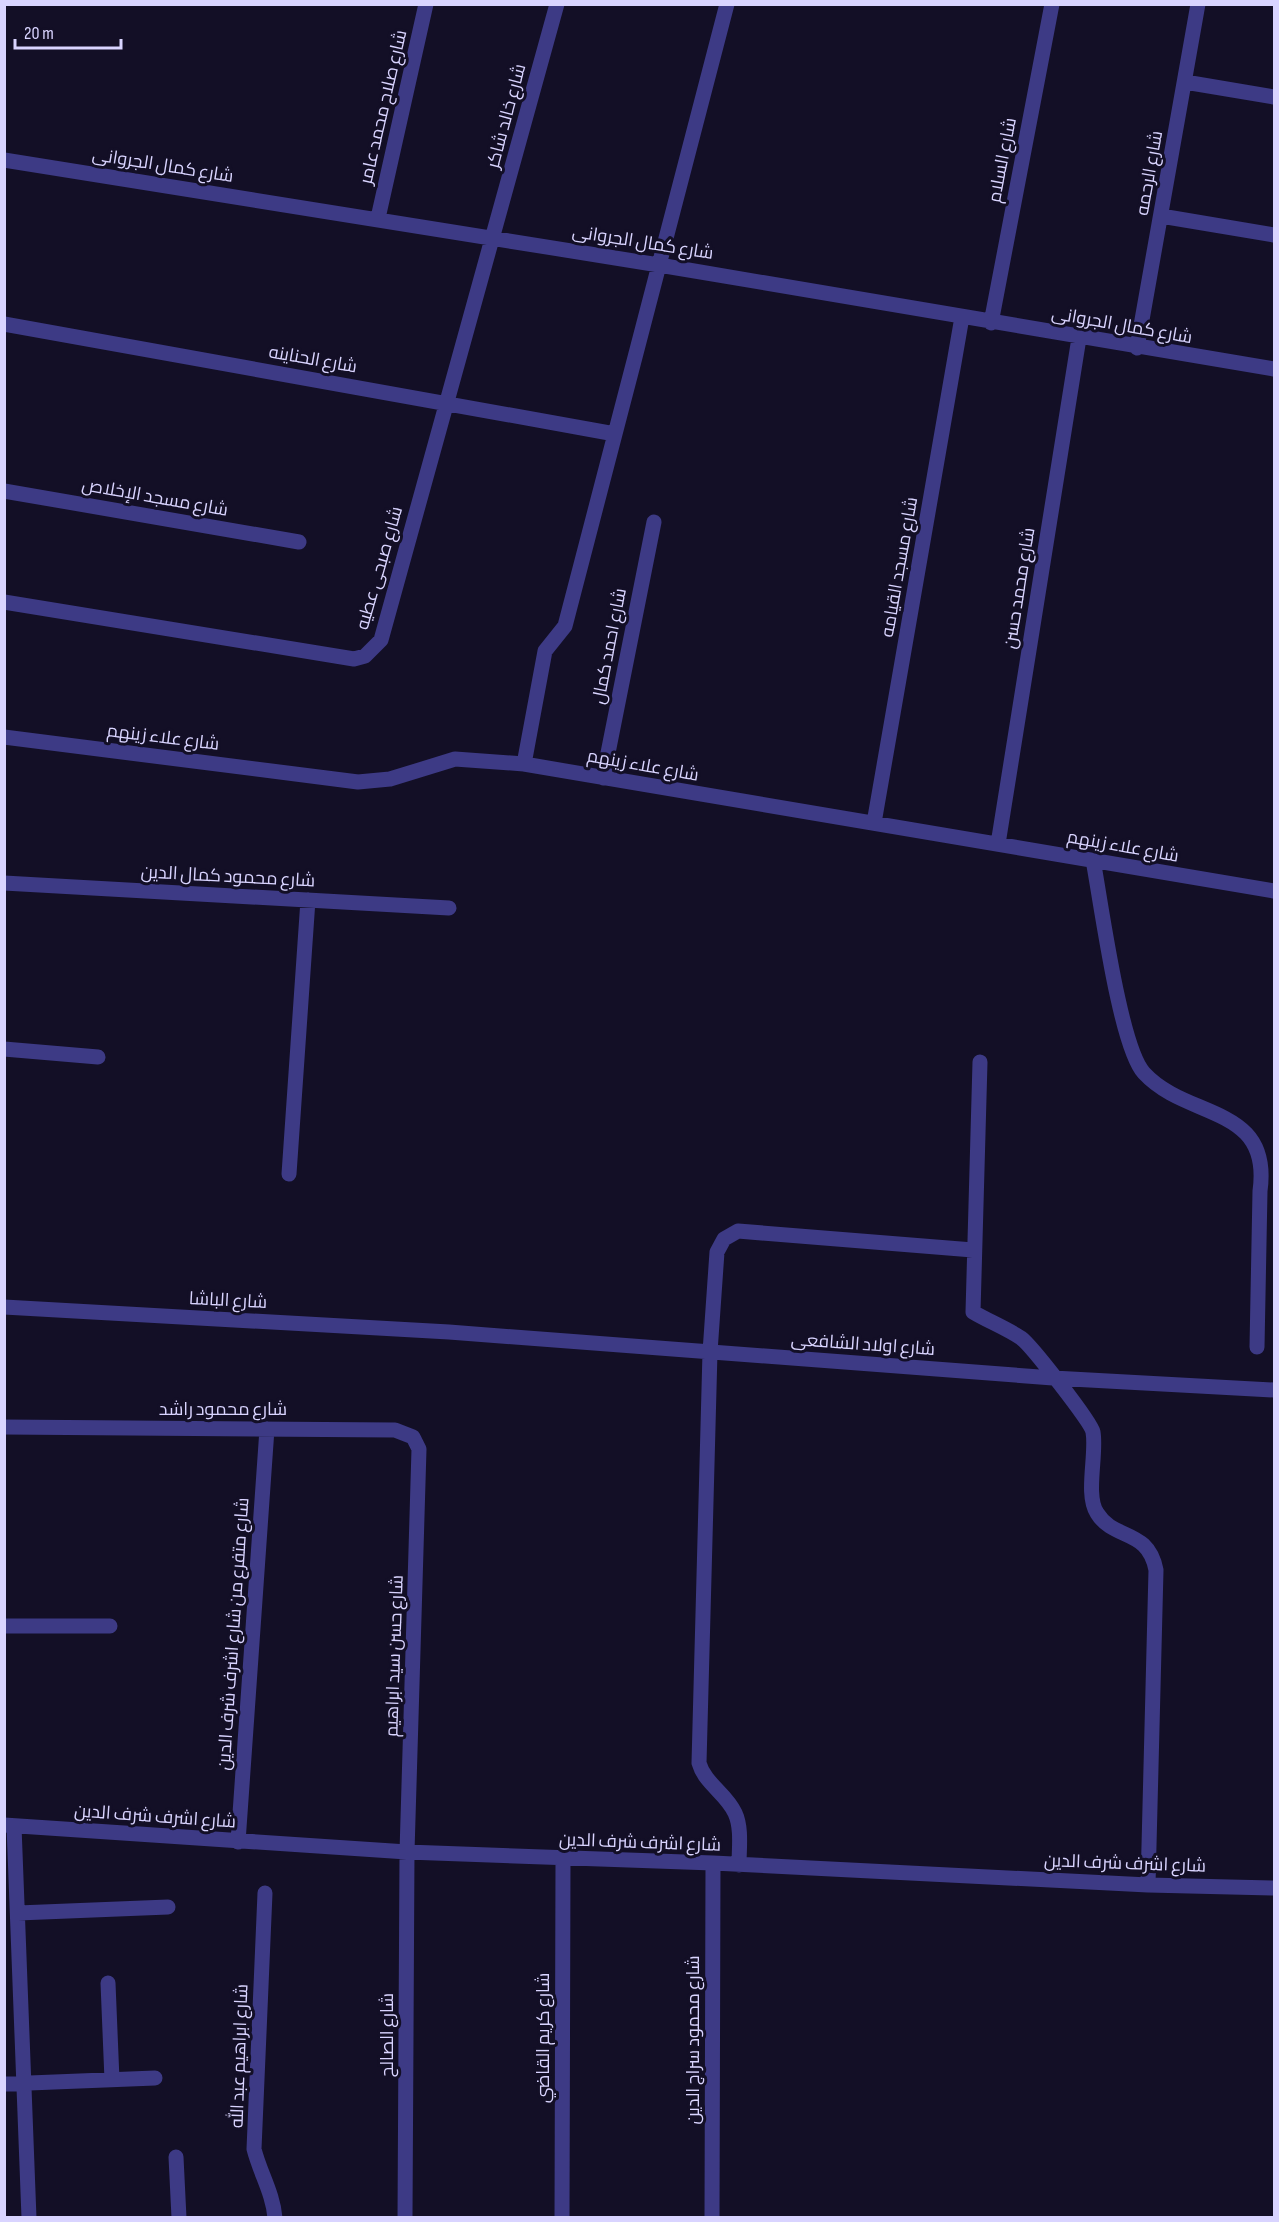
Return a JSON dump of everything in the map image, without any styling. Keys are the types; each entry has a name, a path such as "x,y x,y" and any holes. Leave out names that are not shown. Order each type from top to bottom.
{"street":[{"name":"شارع صلاح محمد عامر","path":"378,218 426,4"},
{"name":"شارع خالد شاكر","path":"493,237 557,4"},
{"path":"524,764 545,651 565,626 728,4"},
{"name":"شارع السلام","path":"992,323 1052,4"},
{"name":"شارع الرحمه","path":"1137,348 1198,4"},
{"path":"1185,82 1275,97"},
{"name":"شارع كمال الجروانى","path":"4,160 659,264 1137,348 1275,369"},
{"path":"1161,216 1275,236"},
{"name":"شارع صبحى عطيه","path":"4,602 354,659 365,656 381,640 445,402 493,237"},
{"name":"شارع مسجد القيامه","path":"874,824 962,318"},
{"name":"شارع الحناينه","path":"4,324 615,434"},
{"name":"شارع محمد حسن","path":"998,844 1079,338"},
{"name":"شارع مسجد الإخلاص","path":"4,491 299,542"},
{"name":"شارع احمد كمال","path":"603,778 654,522"},
{"name":"شارع علاء زينهم","path":"4,737 358,782 390,779 455,759 524,764 1275,891"},
{"path":"1093,860 1133,1056 1154,1083 1228,1119 1245,1131 1258,1149 1263,1169 1257,1347"},
{"name":"شارع محمود كمال الدين","path":"4,883 449,908"},
{"path":"289,1174 308,900"},
{"path":"4,1049 98,1057"},
{"path":"980,1062 973,1312 1021,1338 1034,1349 1053,1378 1088,1421 1093,1433 1093,1506 1096,1513 1101,1520 1148,1546 1156,1570 1148,1885"},
{"path":"739,1865 739,1832 735,1813 707,1781 699,1763 710,1352 717,1252 724,1239 738,1232 973,1250"},
{"name":"شارع الباشا","path":"4,1307 449,1332"},
{"name":"شارع اولاد الشافعى","path":"449,1332 1053,1378 1275,1390"},
{"name":"شارع محمود راشد","path":"4,1427 396,1430 413,1437 419,1449 420,1462"},
{"name":"شارع متفرع من شارع اشرف شرف الدين","path":"238,1842 267,1429"},
{"name":"شارع حسن سيد ابراهيم","path":"407,1852 420,1462"},
{"path":"4,1626 110,1626"},
{"path":"9,1826 18,1913 30,2217"},
{"name":"شارع اشرف شرف الدين","path":"9,1826 238,1842 563,1860 713,1863 1148,1885 1275,1888"},
{"name":"شارع الصالح","path":"405,2217 407,1852"},
{"name":"شارع كريم القاضي","path":"562,2217 563,1860"},
{"name":"شارع محمود سراج الدين","path":"712,2217 713,1863"},
{"name":"شارع ابراهيم عبد الله","path":"265,1893 255,2149 258,2167 272,2197 275,2217"},
{"path":"18,1913 168,1907"},
{"path":"108,1983 112,2080"},
{"path":"4,2084 155,2078"},
{"path":"176,2157 178,2217"}]}
